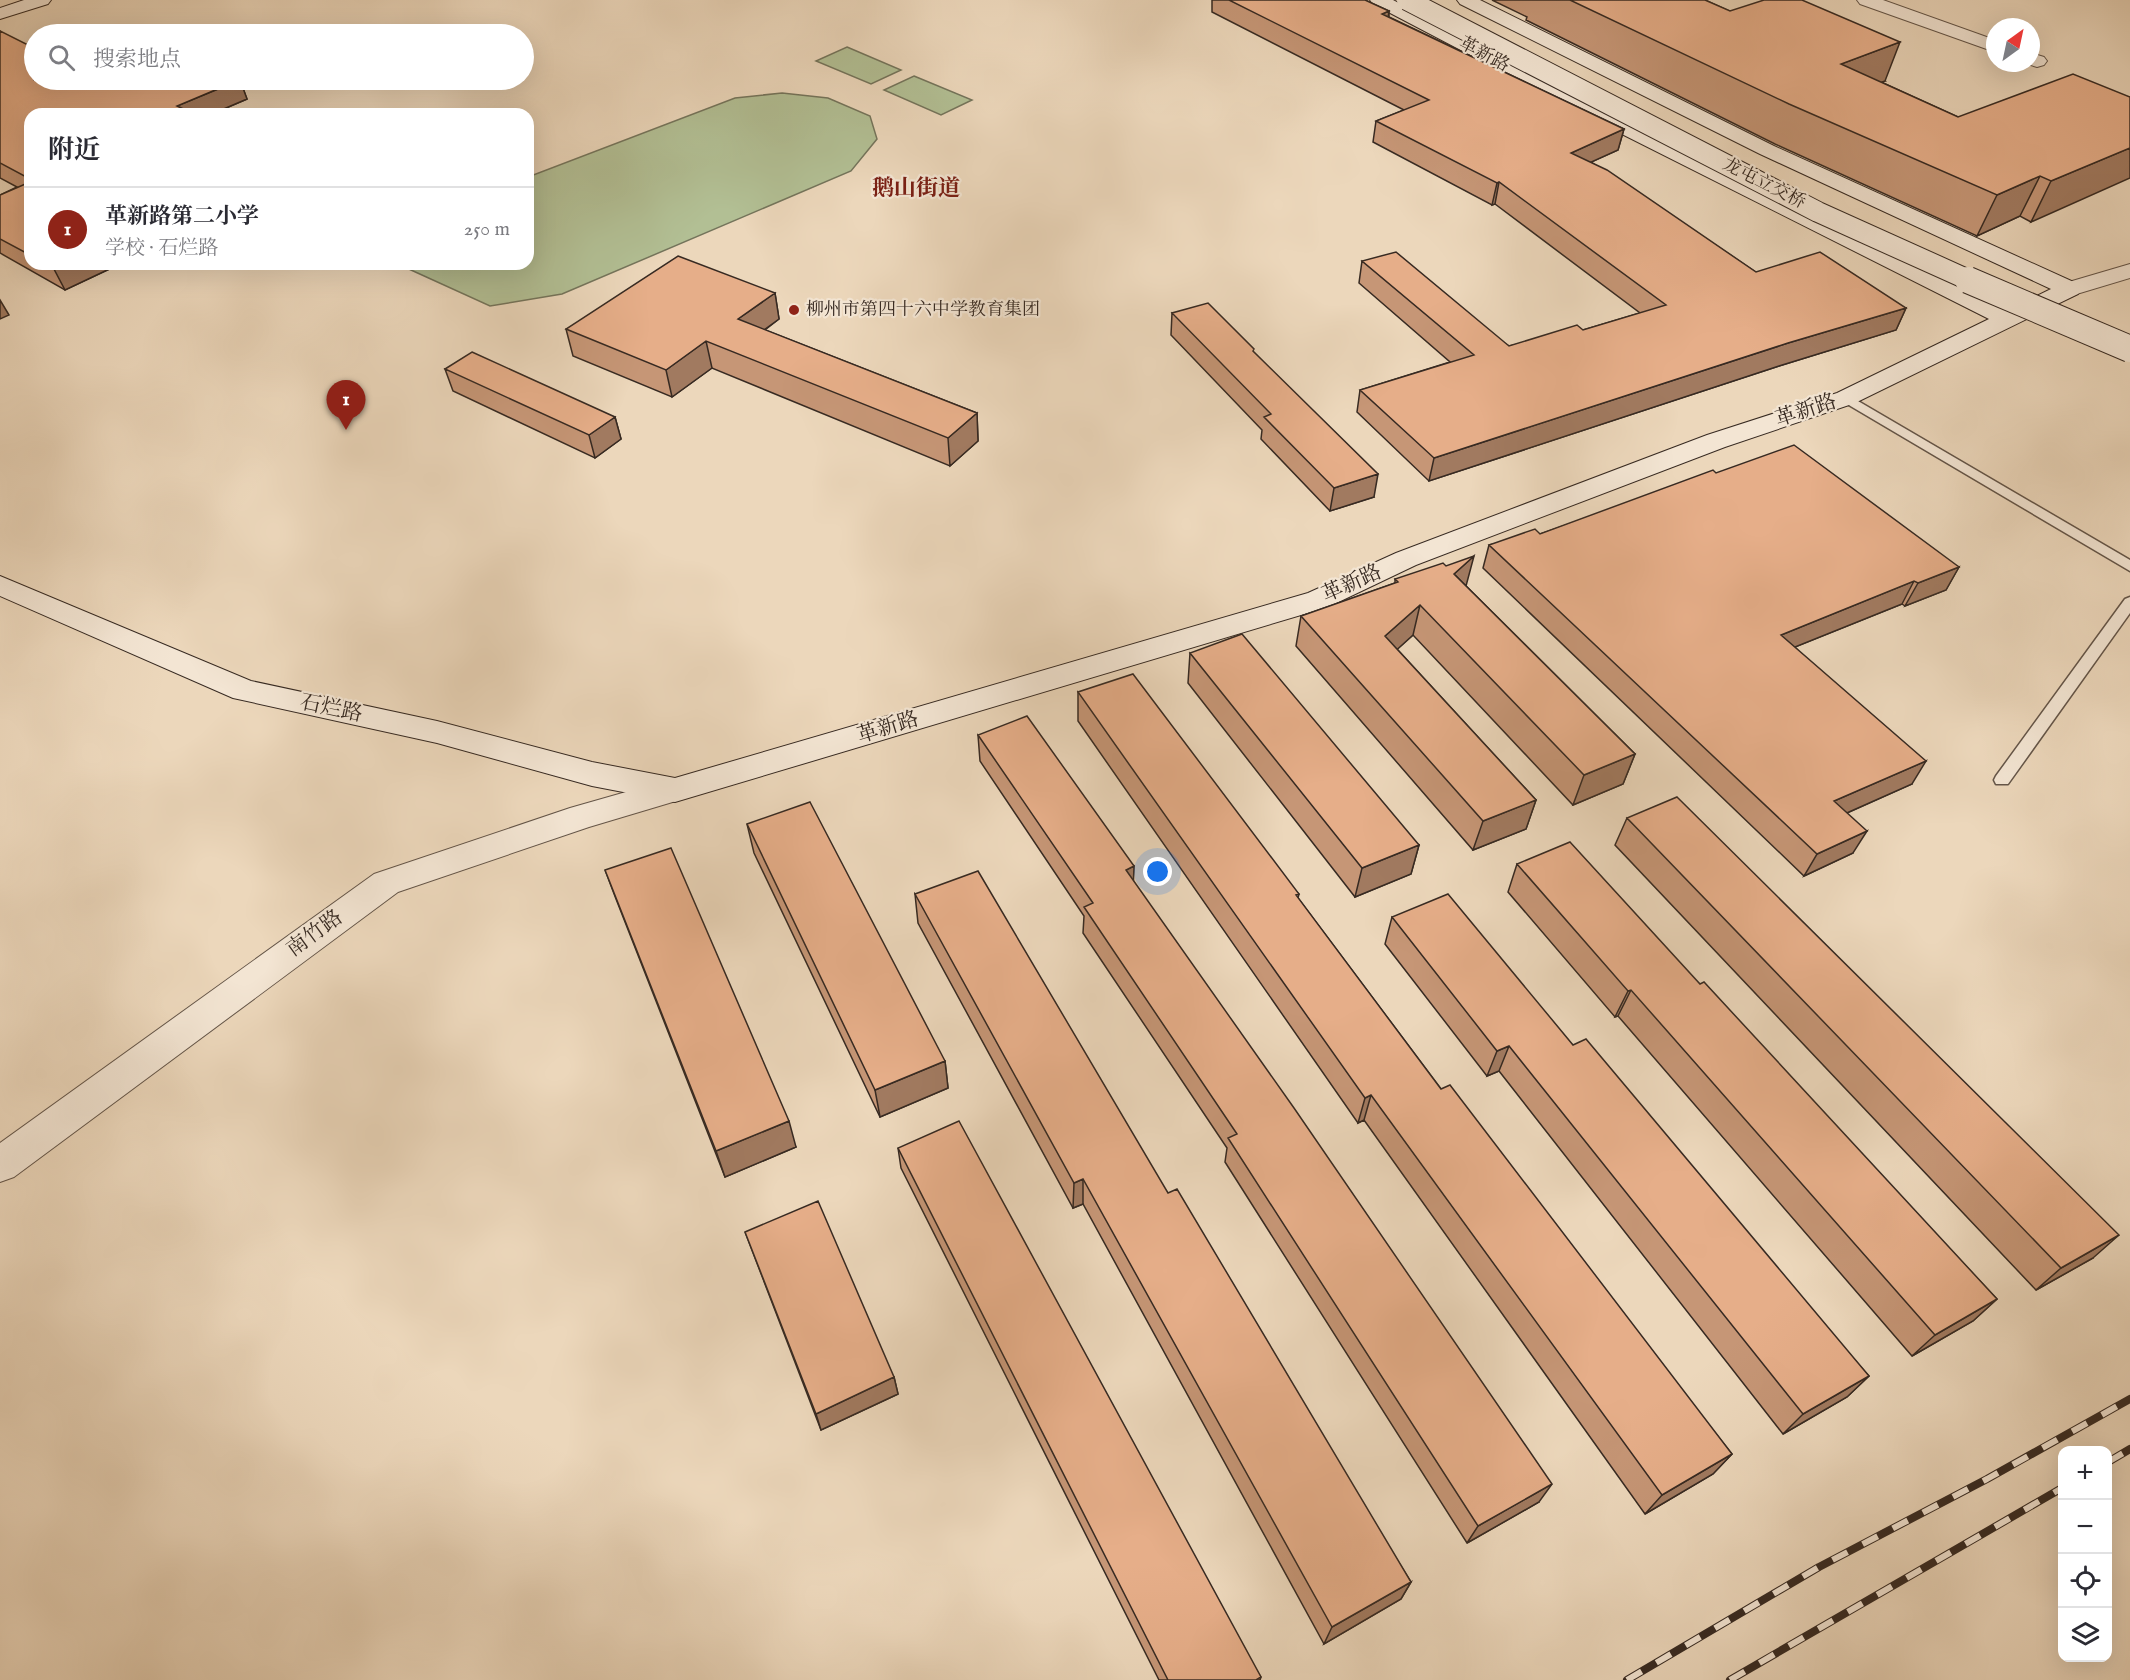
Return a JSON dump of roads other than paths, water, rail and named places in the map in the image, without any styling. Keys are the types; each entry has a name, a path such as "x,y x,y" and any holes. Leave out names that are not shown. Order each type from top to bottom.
{"street":[{"path":"0,14 42,0"},
{"name":"革新路","path":"1379,0 1601,116 2007,319"},
{"name":"龙屯立交桥","path":"1407,0 1818,212 2031,308 2130,349"},
{"name":"龙屯立交桥","path":"1433,0 1819,197 2130,334"},
{"name":"革新路","path":"1466,0 1767,150 2070,289"},
{"path":"1866,0 1986,43"},
{"path":"2070,289 2130,271"},
{"name":"革新路","path":"675,790 1318,600 1450,542 1716,441 1846,398 2070,289"},
{"name":"石烂路","path":"0,585 244,690 437,732 592,774 675,790"},
{"name":"南竹路","path":"0,1165 386,883 582,817 675,790"}],"lane":[{"path":"1846,398 2130,566"},
{"path":"2002,780 2130,602"}],"railway":[{"path":"1627,1680 1819,1567 1987,1479 2130,1399"},
{"path":"2112,1460 2130,1449"},
{"path":"1730,1680 2058,1490"}],"place":[{"name":"柳州市第四十六中学教育集团","path":"794,310"},
{"name":"革新路第二小学","path":"346,430"}],"district":[{"name":"鹅山街道","path":"916,189"}]}
